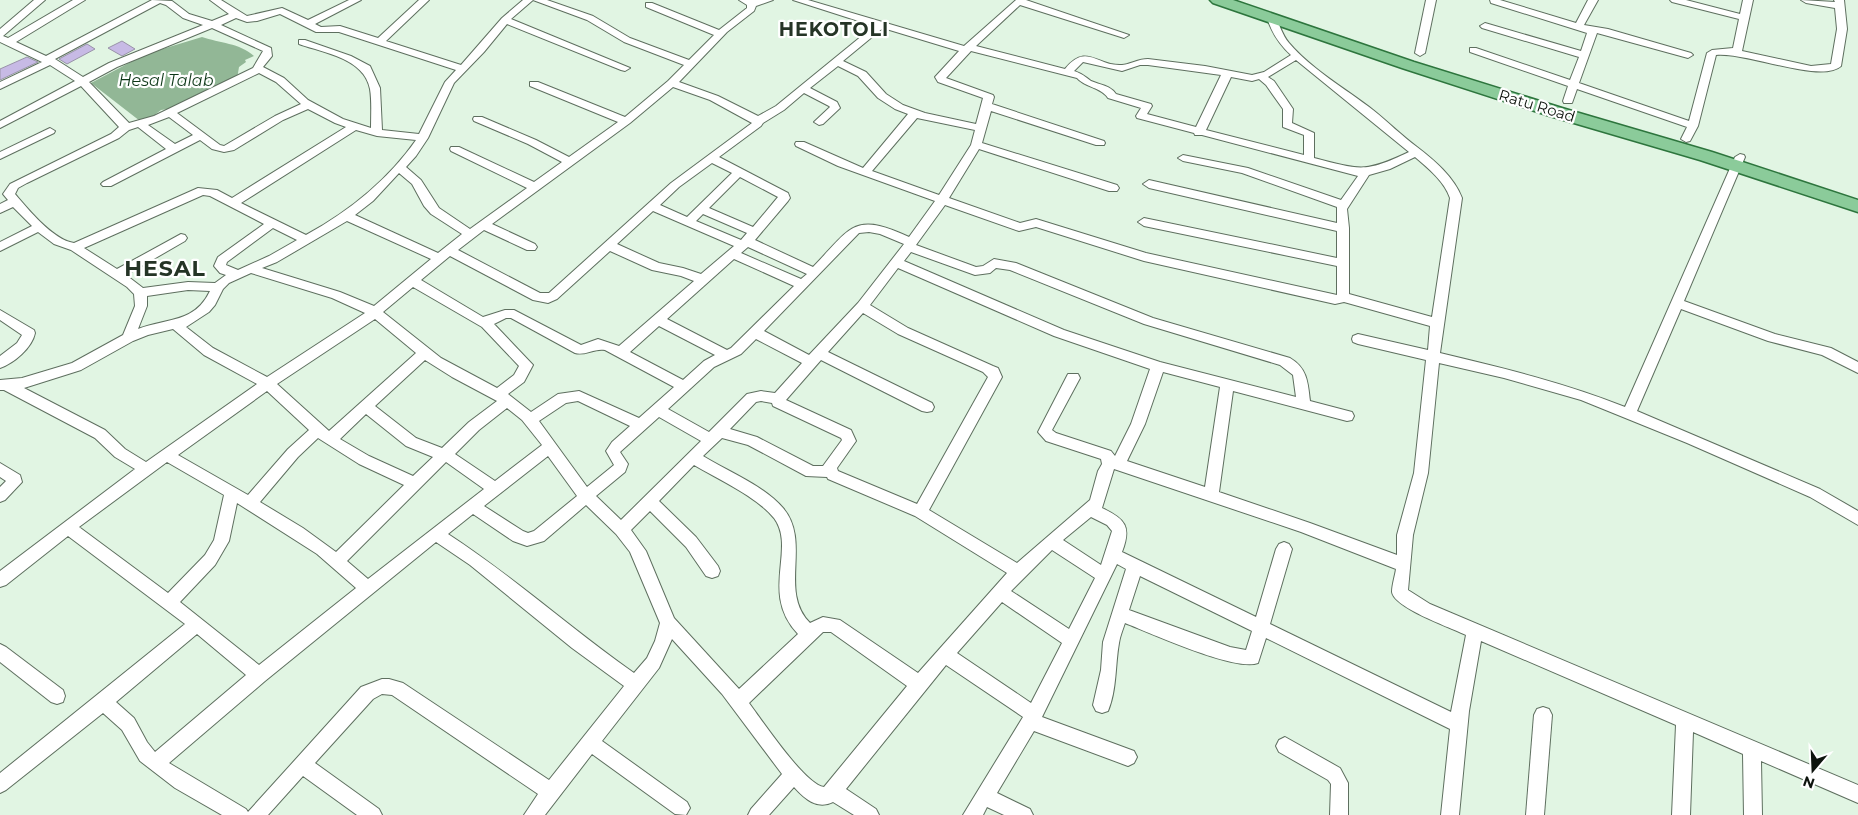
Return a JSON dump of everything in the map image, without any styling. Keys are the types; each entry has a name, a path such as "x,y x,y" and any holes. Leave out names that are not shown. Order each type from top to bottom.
{"main road":[{"name":"Ratu Road","path":"1218,0 1408,65 1684,137"},
{"path":"1228,0 1414,63 1637,130 1684,137"},
{"path":"1240,0 1637,130"},
{"name":"Ratu Road","path":"1258,0 1684,137 1738,161 1858,206"},
{"name":"Ratu Road","path":"1738,161 1858,199"}],"street":[{"path":"0,34 40,0"},
{"path":"4,40 80,0"},
{"path":"0,86 159,0 169,2 186,16 212,25 268,50 267,56 258,66 259,69"},
{"path":"215,0 244,20 251,20 282,11 319,30 340,29 463,69"},
{"path":"308,24 356,0"},
{"path":"379,42 424,0"},
{"path":"3,385 31,380 76,367 128,338 145,331 177,326 186,322 205,309 211,302 218,287 225,280 273,259 346,216 370,198 400,168 423,138 446,88 505,20 528,0"},
{"path":"538,0 590,18 627,40 690,64"},
{"path":"0,580 68,526 166,455 267,384 375,312 470,234 626,121 672,83 735,20 751,10 748,2 768,0"},
{"path":"798,0 880,26 1081,76 1086,82 1104,88 1112,96 1147,106 1140,116 1198,133 1354,172 1365,173 1417,152"},
{"path":"1420,53 1431,0"},
{"path":"1578,27 1593,0"},
{"path":"1675,0 1743,17"},
{"path":"1474,50 1572,84 1684,137 1712,53 1737,51 1748,0"},
{"path":"1726,51 1803,67 1832,68 1836,66 1842,29 1839,3 1806,0"},
{"path":"778,399 862,306 897,263 930,219 976,145 989,97 942,80 940,77 1020,1 1124,35"},
{"path":"1494,1 1592,31 1597,29 1688,55"},
{"path":"649,5 720,34"},
{"path":"0,125 131,57 236,15"},
{"path":"1272,18 1279,37 1296,56 1417,152 1446,180 1456,198 1437,323 1421,473 1405,535 1404,565 1400,593 1410,602 1858,794"},
{"path":"505,20 625,68"},
{"path":"450,250 542,299 548,299 675,185 754,127 758,121 780,108 880,26"},
{"path":"1485,26 1584,54"},
{"path":"1568,101 1572,84 1592,31"},
{"path":"4,40 49,60 82,81 124,124 125,128"},
{"path":"302,42 348,58 366,68 375,88 377,133"},
{"path":"1067,73 1076,61 1082,59 1116,68 1122,68 1139,62 1148,62 1252,78 1262,77 1296,56"},
{"path":"838,62 862,74 892,103 915,113 981,128"},
{"path":"259,69 280,80 308,105 353,127 377,133 423,138"},
{"path":"128,338 141,306 140,293 131,284 74,247 65,245 39,227 9,194 14,186 115,136 125,128 170,113 259,69"},
{"path":"1198,133 1227,74"},
{"path":"1262,77 1270,83 1288,109 1287,125 1309,133 1310,160"},
{"path":"672,83 714,98 758,121"},
{"path":"534,84 626,121"},
{"path":"804,89 834,104 835,108 832,112 820,122"},
{"path":"170,113 220,148 230,148 279,118 308,105"},
{"path":"988,106 1100,142"},
{"path":"865,172 915,113"},
{"path":"478,119 532,142 570,162"},
{"path":"140,124 175,150"},
{"path":"233,203 353,127"},
{"path":"0,156 50,131"},
{"path":"107,184 201,135"},
{"path":"800,144 835,161 1019,227 1036,223 1144,257 1335,300 1343,298 1437,323"},
{"path":"976,145 1113,188"},
{"path":"455,149 535,188"},
{"path":"621,352 744,243 782,201 784,196 712,158"},
{"path":"1183,158 1244,170 1343,204"},
{"path":"1630,414 1738,161"},
{"path":"400,168 417,182 430,206 436,212 470,234"},
{"path":"688,222 740,172"},
{"path":"1343,298 1343,228 1341,208 1365,173"},
{"path":"1149,184 1207,196 1281,216 1343,228"},
{"path":"74,247 202,191 208,191 306,240"},
{"path":"0,209 15,202"},
{"path":"652,206 815,273"},
{"path":"702,209 744,243 803,285"},
{"path":"346,216 440,258"},
{"path":"1144,222 1343,262"},
{"path":"273,223 222,260 220,266 224,270 245,271 340,297 375,312 435,361 502,398 531,419 551,446 563,467 587,496 622,529 644,564 668,623 728,688 780,761 816,795 826,796 832,791 920,684 1018,572 1051,541 1097,503 1104,470 1114,464 1136,429 1158,366"},
{"path":"483,225 532,247"},
{"path":"0,247 39,227"},
{"path":"473,506 518,536 527,540 539,536 620,468 621,464 613,451 640,425 709,364 736,351 815,273 849,236 861,228 877,229 975,271 986,270 994,263 1012,266 1149,321 1285,361 1295,366 1299,372 1303,404"},
{"path":"116,275 181,238"},
{"path":"608,245 661,269 683,272 704,280"},
{"path":"897,263 1059,334 1158,366 1347,416"},
{"path":"338,560 446,455 502,398 525,370 526,365 485,322 412,281"},
{"path":"140,293 181,287 218,287"},
{"path":"1677,303 1773,338 1826,351 1858,368"},
{"path":"862,306 903,331 988,369 993,372 995,377 920,512"},
{"path":"485,322 503,314 511,313 580,350 603,344 685,387"},
{"path":"0,314 25,329 28,337 0,363"},
{"path":"658,320 727,356"},
{"path":"177,326 202,349 267,384 345,450 379,468 416,484"},
{"path":"754,332 927,407"},
{"path":"1358,339 1504,373 1586,396 1816,493 1858,518"},
{"path":"249,504 294,453 365,406 425,352"},
{"path":"1073,378 1045,429 1045,432 1050,437 1106,455 1114,464 1305,527 1404,565"},
{"path":"1211,496 1227,384"},
{"path":"3,385 100,434 120,453 147,469"},
{"path":"531,419 563,398 578,396 640,425"},
{"path":"622,529 752,398 761,396 778,399 781,404 846,434 848,441 831,463 830,471"},
{"path":"365,406 411,442 456,460 494,489"},
{"path":"658,410 714,435 752,441 811,472 830,471 838,478 920,512 975,543 1018,572"},
{"path":"156,763 259,676 436,534 551,446"},
{"path":"166,455 299,533 338,560 368,589"},
{"path":"692,457 764,500 779,514 788,529 788,594 790,608 798,622 810,634"},
{"path":"0,469 15,478 15,482 0,496"},
{"path":"169,602 210,560 221,541 232,494"},
{"path":"650,501 690,542 712,571"},
{"path":"972,815 1032,717 1072,640 1119,542 1120,534 1118,527 1090,509"},
{"path":"68,526 169,602 259,676"},
{"path":"436,534 475,560 578,643 637,685"},
{"path":"1051,541 1104,575"},
{"path":"1120,614 1230,655 1247,659 1252,658 1284,549"},
{"path":"1113,555 1458,724"},
{"path":"1102,705 1109,670 1111,642 1135,566"},
{"path":"1000,592 1072,640"},
{"path":"533,815 653,663 663,642 668,623"},
{"path":"0,784 197,624"},
{"path":"738,702 823,624 834,625 920,684"},
{"path":"1450,815 1458,724 1475,630"},
{"path":"0,652 57,696"},
{"path":"945,655 1032,717 1128,757"},
{"path":"256,815 367,693 377,686 388,685 397,689 551,792"},
{"path":"103,702 131,727 144,752 156,763 240,815"},
{"path":"1535,815 1543,715"},
{"path":"1681,815 1685,721"},
{"path":"591,743 681,808"},
{"path":"1285,746 1334,774 1340,780 1339,815"},
{"path":"1752,750 1753,815"},
{"path":"302,765 373,815"},
{"path":"757,815 793,774"},
{"path":"832,791 870,815"},
{"path":"984,796 1024,815"}],"water":[{"name":"Hesal Talab","path":"202,37 242,48 254,56 245,60 246,62 239,67 237,79 175,108 161,110 152,117 140,121 91,83 146,54"}],"building":[{"path":"122,41 135,49 122,56 108,48"},
{"path":"87,44 95,49 67,64 59,59"},
{"path":"27,57 38,62 0,80 0,69"}],"district":[{"name":"HEKOTOLI","path":"834,29"},
{"name":"HESAL","path":"165,268"}]}
